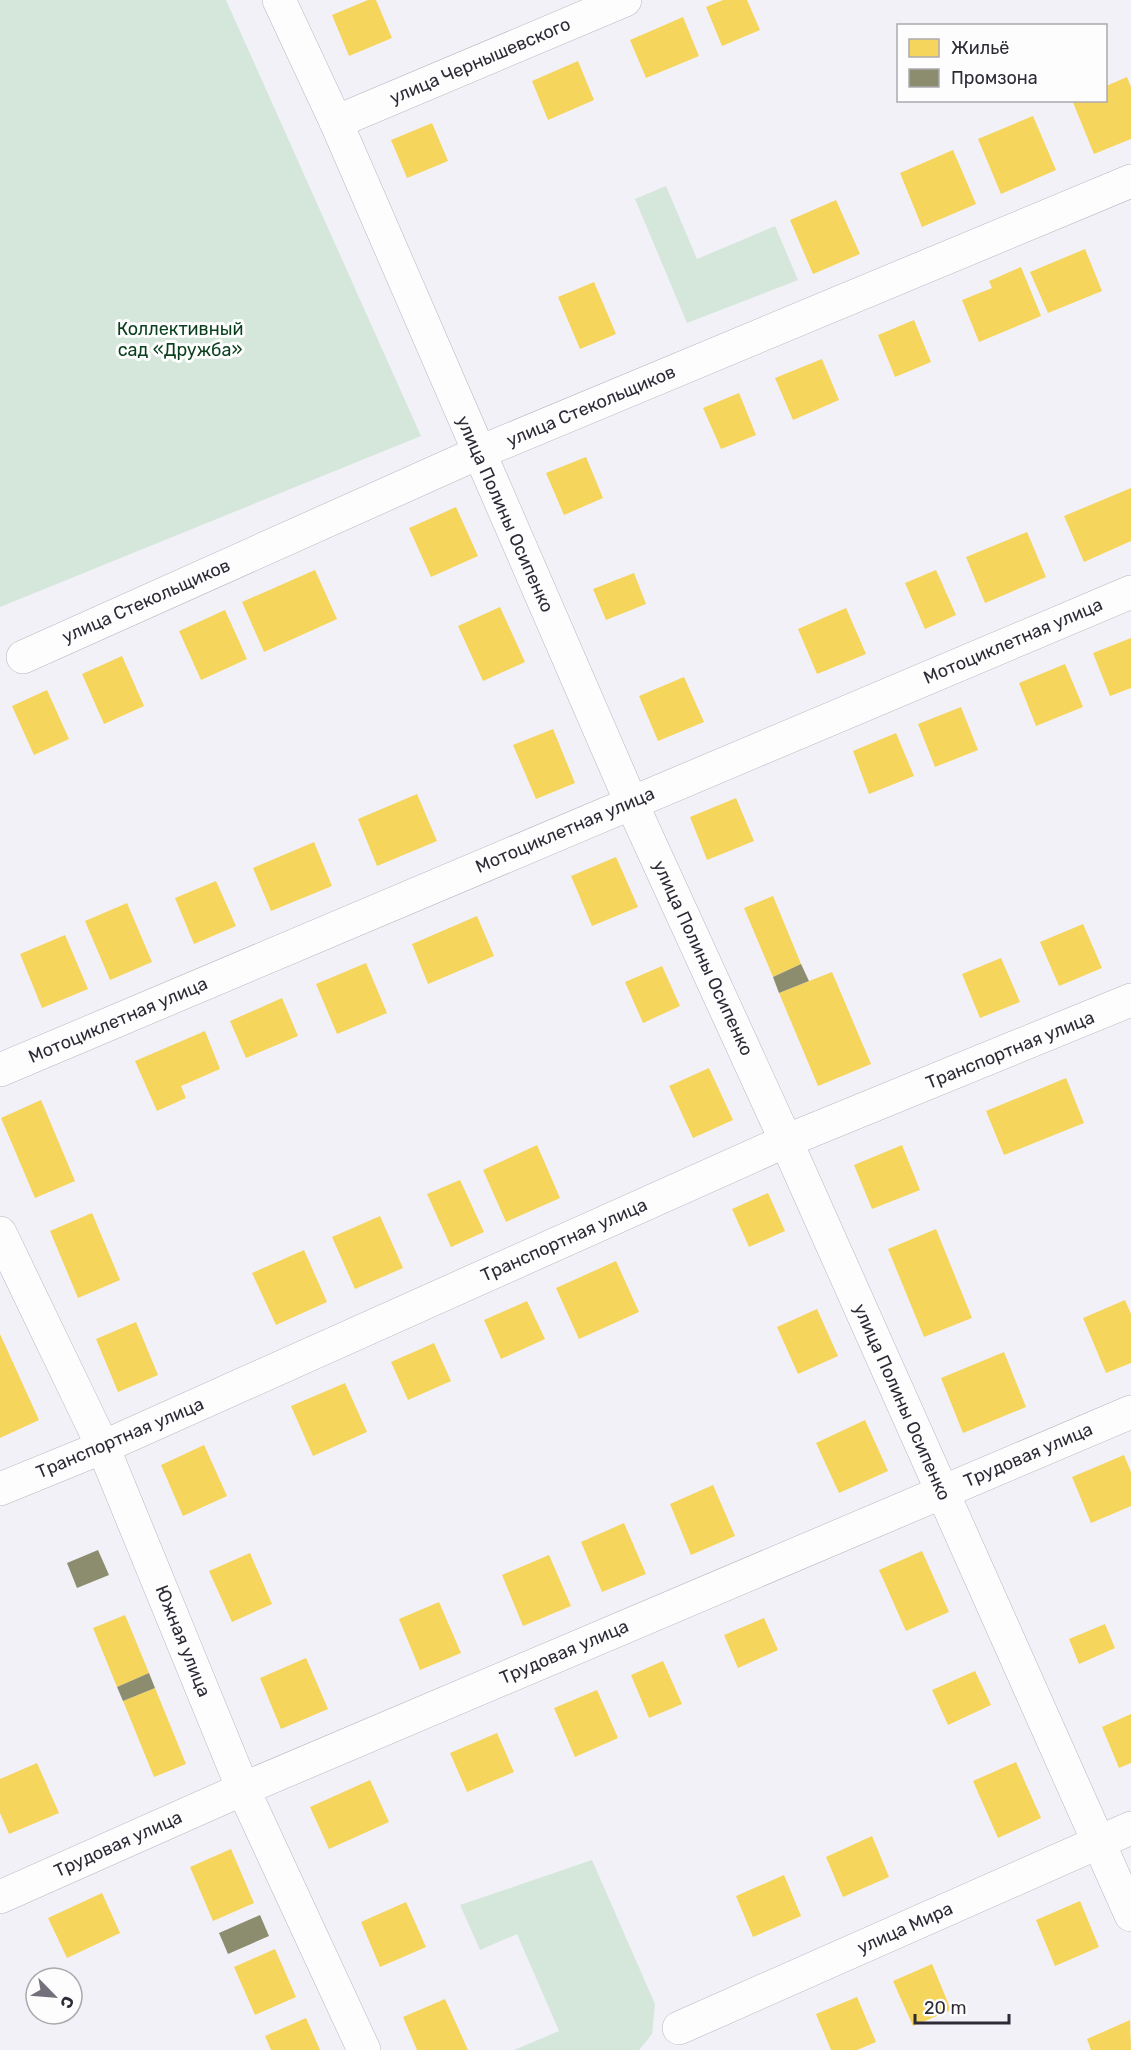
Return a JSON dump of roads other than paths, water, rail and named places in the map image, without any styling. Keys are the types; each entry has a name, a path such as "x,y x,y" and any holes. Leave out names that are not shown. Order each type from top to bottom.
{"street":[{"name":"улица Полины Осипенко","path":"279,0 336,122 631,802 786,1141 1131,1915"},
{"name":"улица Чернышевского","path":"336,122 625,0"},
{"name":"улица Стекольщиков","path":"23,657 478,453 1131,181"},
{"name":"Мотоциклетная улица","path":"0,1070 1131,592"},
{"name":"Транспортная улица","path":"0,1490 103,1447 786,1141 1131,1000"},
{"name":"Южная улица","path":"0,1233 103,1447 243,1789 364,2050"},
{"name":"Трудовая улица","path":"0,1897 243,1789 1131,1412"},
{"name":"улица Мира","path":"679,2028 1131,1828"}],"park label":[{"name":"Коллективный сад «Дружба»","path":"180,339"}]}
